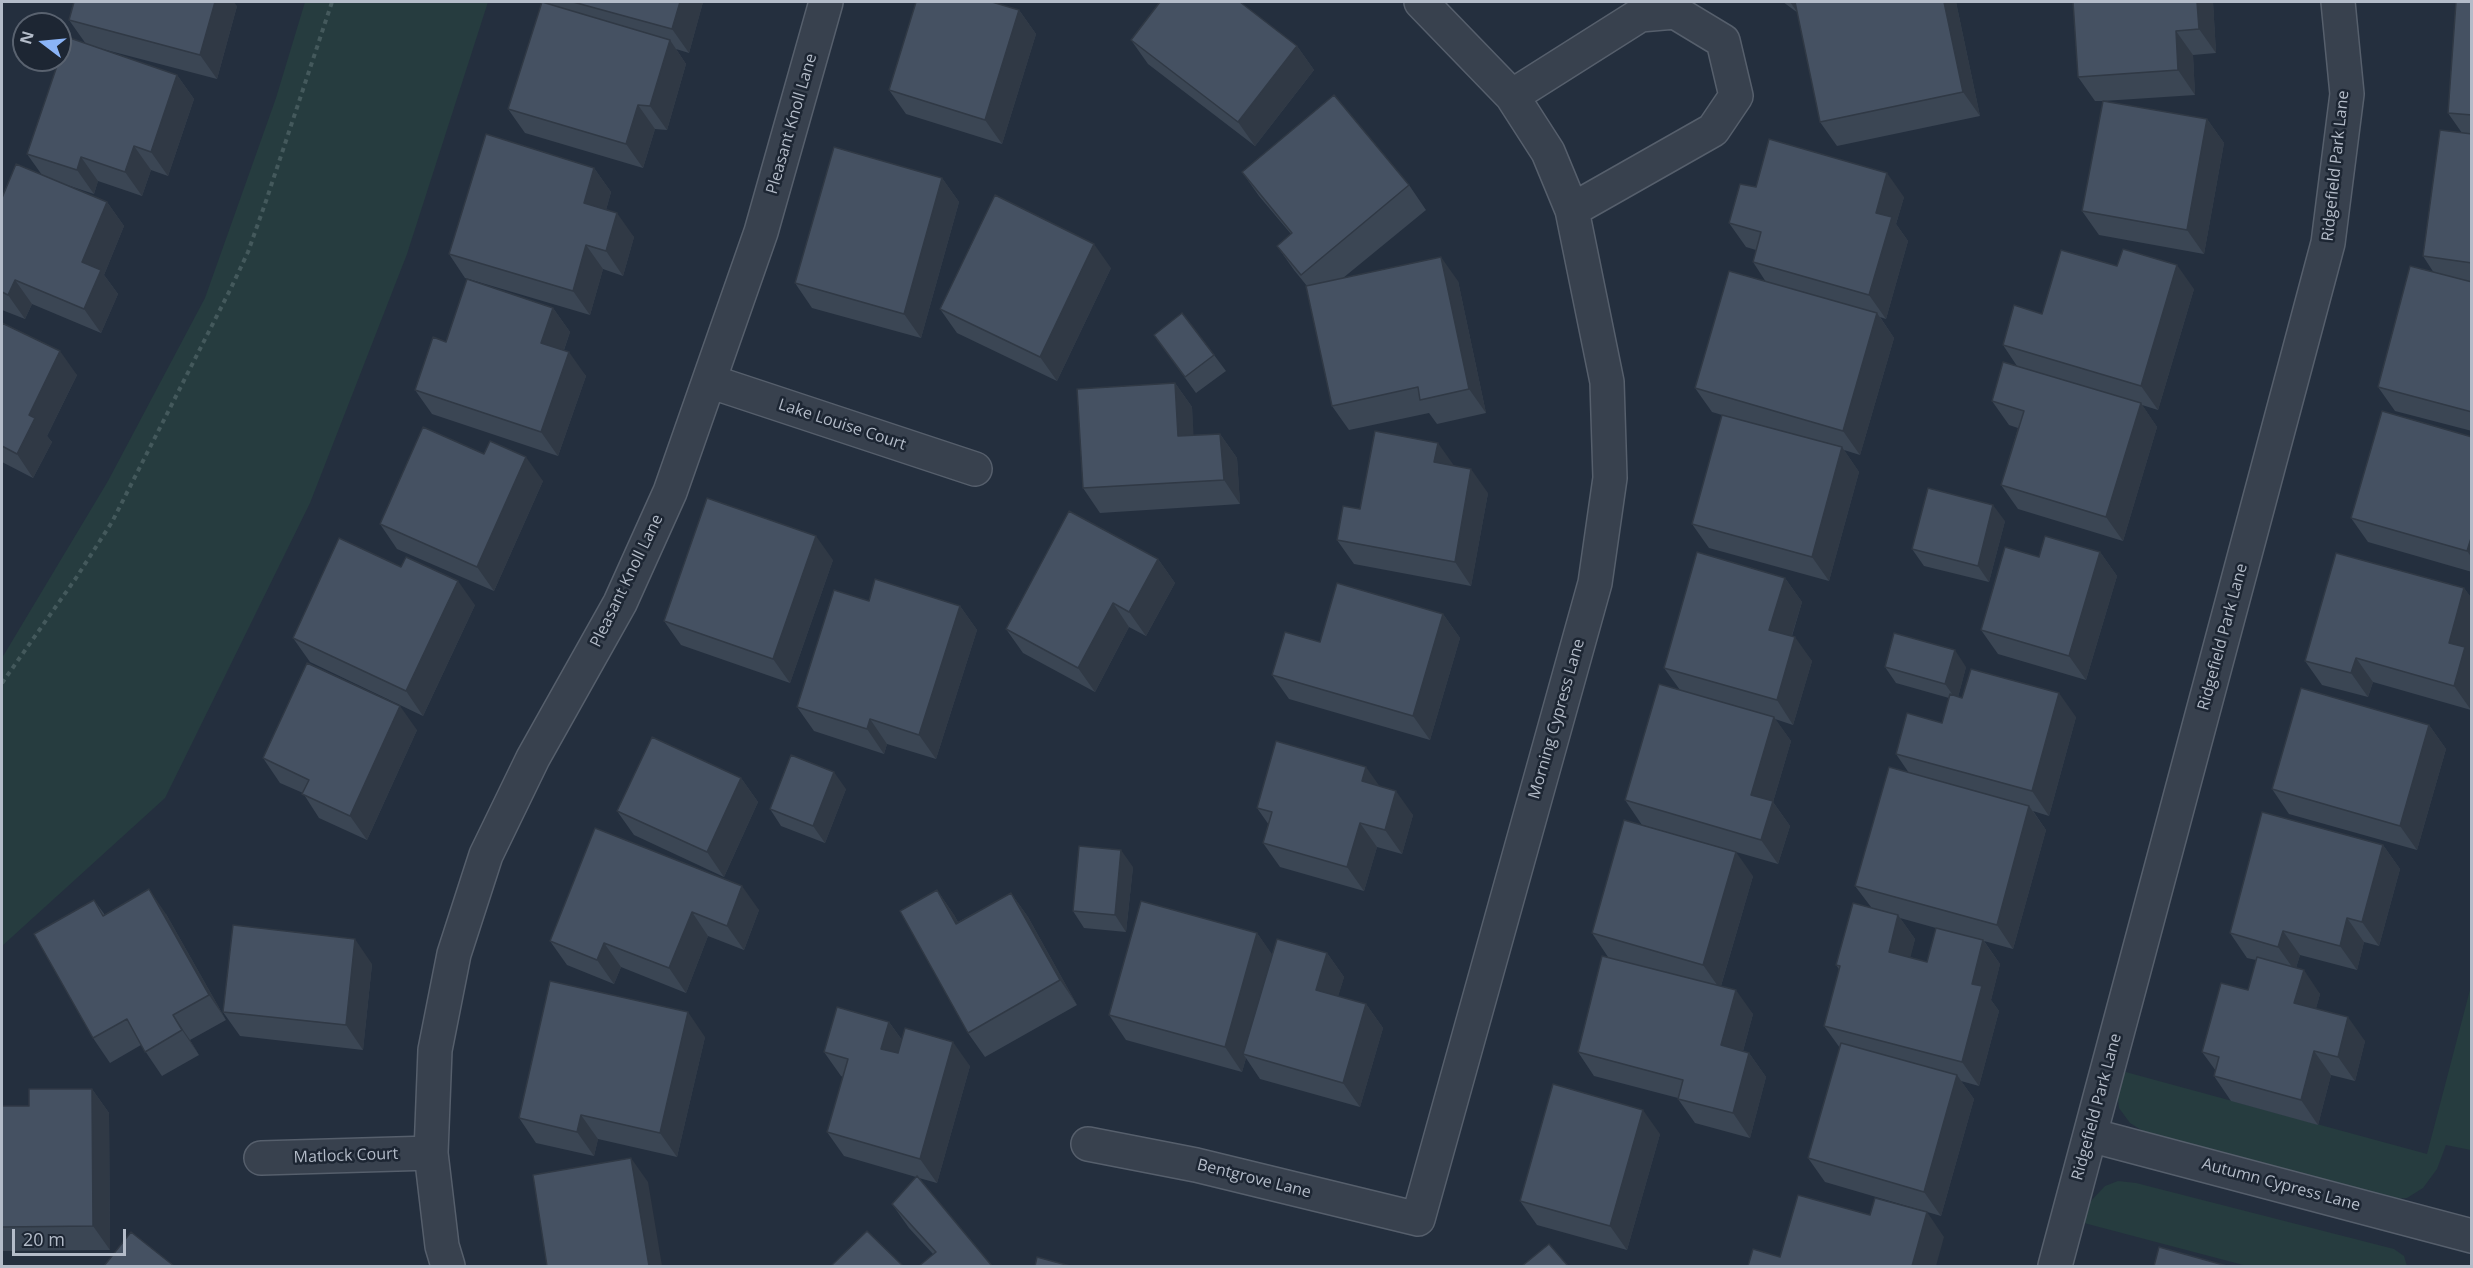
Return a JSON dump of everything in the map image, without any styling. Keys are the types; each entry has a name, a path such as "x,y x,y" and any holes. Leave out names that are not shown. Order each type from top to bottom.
{"street":[{"name":"Pleasant Knoll Lane","path":"448,1266 442,1246 430,1153 435,1050 454,954 486,855 533,758 620,603 670,492 761,232 826,2"},
{"name":"Morning Cypress Lane","path":"1418,1219 1595,583 1610,478 1607,382 1572,210 1548,152 1512,96 1421,2"},
{"name":"Ridgefield Park Lane","path":"2055,1266 2328,243 2347,94 2338,2"},
{"path":"1512,96 1640,15 1675,12 1723,41 1736,96 1713,130 1572,210"},
{"name":"Lake Louise Court","path":"709,381 975,469"},
{"name":"Autumn Cypress Lane","path":"2090,1135 2472,1236"},
{"name":"Bentgrove Lane","path":"1089,1144 1196,1165 1418,1219"},
{"name":"Matlock Court","path":"261,1158 430,1153"}],"path":[{"path":"2,683 76,578 112,522 231,288 248,252 259,221 332,2"}],"green space":[{"path":"305,2 488,2 407,254 310,503 165,798 2,946 2,658 108,481 205,298 276,98"},
{"path":"2471,986 2471,1150 2446,1145 2437,1169 2423,1188 2407,1198 2393,1199 2146,1133 2130,1123 2119,1108 2117,1089 2122,1071 2427,1154"},
{"path":"2118,1181 2136,1183 2394,1249 2404,1256 2407,1266 2247,1266 2084,1223 2090,1202 2105,1186"}],"building":[{"path":"74,2 215,2 200,55 72,21"},
{"path":"542,2 670,40 650,106 638,105 626,144 508,109"},
{"path":"573,2 680,2 672,29"},
{"path":"916,2 992,2 1019,10 985,120 889,90"},
{"path":"1160,2 1240,2 1297,46 1238,122 1131,40"},
{"path":"1795,2 1944,2 1963,92 1820,122"},
{"path":"2073,2 2197,2 2199,29 2176,31 2178,70 2078,77"},
{"path":"2456,2 2472,2 2472,115 2448,113"},
{"path":"72,39 177,75 151,152 134,146 125,172 81,157 77,170 27,154 55,72 72,72"},
{"path":"1334,95 1409,185 1301,275 1277,246 1292,233 1242,172"},
{"path":"2103,101 2207,119 2187,230 2082,211"},
{"path":"2440,130 2472,134 2472,263 2423,256"},
{"path":"486,134 594,168 584,203 617,213 606,251 586,245 573,291 449,254"},
{"path":"1769,139 1887,173 1876,213 1892,217 1869,295 1753,262 1761,232 1729,223 1740,184 1756,187"},
{"path":"834,147 942,178 904,314 795,283"},
{"path":"16,164 107,202 82,262 101,270 84,309 15,280 8,295 2,292 2,198"},
{"path":"995,195 1094,244 1040,357 940,309"},
{"path":"2123,249 2177,265 2141,386 2003,345 2014,305 2042,314 2061,250 2117,266"},
{"path":"1441,257 1469,389 1420,400 1418,387 1332,406 1306,286"},
{"path":"2410,266 2472,282 2472,412 2378,387"},
{"path":"1729,271 1877,313 1843,431 1695,388"},
{"path":"467,279 553,308 541,343 569,352 541,432 415,390 433,337 446,342"},
{"path":"1182,313 1214,355 1185,377 1154,335"},
{"path":"2,323 60,351 29,415 35,418 17,454 2,446"},
{"path":"2003,362 2141,403 2106,517 2001,485 2024,411 1992,401"},
{"path":"1175,383 1178,436 1220,434 1224,480 1083,488 1077,389"},
{"path":"2382,411 2472,437 2472,535 2467,551 2351,518"},
{"path":"1722,415 1842,447 1812,557 1692,524"},
{"path":"423,427 484,454 490,441 526,457 477,567 380,524"},
{"path":"1375,431 1438,443 1434,462 1471,469 1455,562 1337,540 1343,506 1360,509"},
{"path":"1928,488 1993,505 1978,566 1912,549"},
{"path":"707,498 816,536 773,659 664,621"},
{"path":"1069,511 1158,559 1129,612 1113,603 1078,668 1006,629"},
{"path":"2045,536 2100,552 2069,656 1981,630 2005,547 2039,557"},
{"path":"339,538 401,567 406,557 458,581 406,691 293,638"},
{"path":"1697,552 1785,578 1769,630 1795,637 1777,700 1664,668"},
{"path":"2336,553 2464,588 2449,643 2465,647 2454,686 2356,658 2351,673 2305,661"},
{"path":"875,579 960,606 919,735 870,719 867,729 797,707 834,590 869,601"},
{"path":"1337,583 1443,614 1413,716 1272,675 1285,632 1320,642"},
{"path":"1894,633 1955,650 1945,684 1885,667"},
{"path":"307,663 400,706 350,816 302,794 309,780 263,758"},
{"path":"1971,669 2059,693 2032,791 1896,754 1907,713 1942,723 1950,694 1962,698"},
{"path":"1659,684 1774,717 1751,795 1773,801 1761,840 1625,800"},
{"path":"2301,688 2429,725 2400,826 2272,789"},
{"path":"652,737 741,778 707,852 617,811"},
{"path":"1276,741 1366,767 1362,781 1396,791 1385,830 1360,823 1347,867 1263,843 1272,812 1257,808"},
{"path":"791,755 834,772 813,826 770,809"},
{"path":"1889,767 2029,806 1997,925 1855,886"},
{"path":"2262,812 2383,845 2362,922 2347,918 2340,946 2283,931 2278,947 2230,933"},
{"path":"1624,820 1736,852 1703,965 1592,933"},
{"path":"595,828 742,886 727,926 692,912 669,968 604,943 597,960 550,941"},
{"path":"1079,846 1121,850 1115,915 1073,911"},
{"path":"149,889 209,995 173,1015 182,1030 145,1052 127,1019 93,1038 34,934 94,900 103,916"},
{"path":"937,890 956,924 1011,893 1060,980 968,1033 900,911"},
{"path":"1141,901 1257,933 1225,1047 1109,1015"},
{"path":"1853,903 1898,915 1889,952 1927,962 1936,928 1983,940 1972,984 1982,986 1962,1062 1824,1026 1840,966 1836,965"},
{"path":"233,925 355,939 346,1025 223,1012"},
{"path":"1277,939 1327,953 1316,990 1366,1004 1343,1083 1243,1054"},
{"path":"1602,956 1736,990 1721,1045 1749,1053 1733,1113 1678,1099 1683,1080 1578,1052"},
{"path":"2257,957 2304,970 2294,1003 2348,1017 2338,1057 2314,1051 2301,1100 2214,1076 2219,1057 2202,1052 2221,983 2248,990"},
{"path":"550,981 688,1012 660,1133 581,1115 577,1132 519,1118"},
{"path":"837,1007 889,1022 881,1049 898,1053 905,1028 953,1042 920,1159 827,1132 848,1059 824,1052"},
{"path":"1841,1043 1957,1075 1924,1192 1808,1158"},
{"path":"1553,1084 1643,1110 1610,1226 1520,1201"},
{"path":"29,1089 92,1089 93,1226 2,1227 2,1106 29,1106"},
{"path":"631,1158 649,1266 547,1266 533,1175"},
{"path":"917,1176 992,1266 919,1266 936,1252 892,1204"},
{"path":"1798,1195 1870,1215 1875,1198 1927,1212 1912,1266 1748,1266 1753,1249 1780,1257"},
{"path":"867,1231 903,1266 831,1266"},
{"path":"131,1232 174,1266 104,1266"},
{"path":"1549,1244 1568,1266 1522,1266"},
{"path":"2159,1247 2227,1266 2154,1266"},
{"path":"1037,1257 1070,1266 1035,1266"}]}
